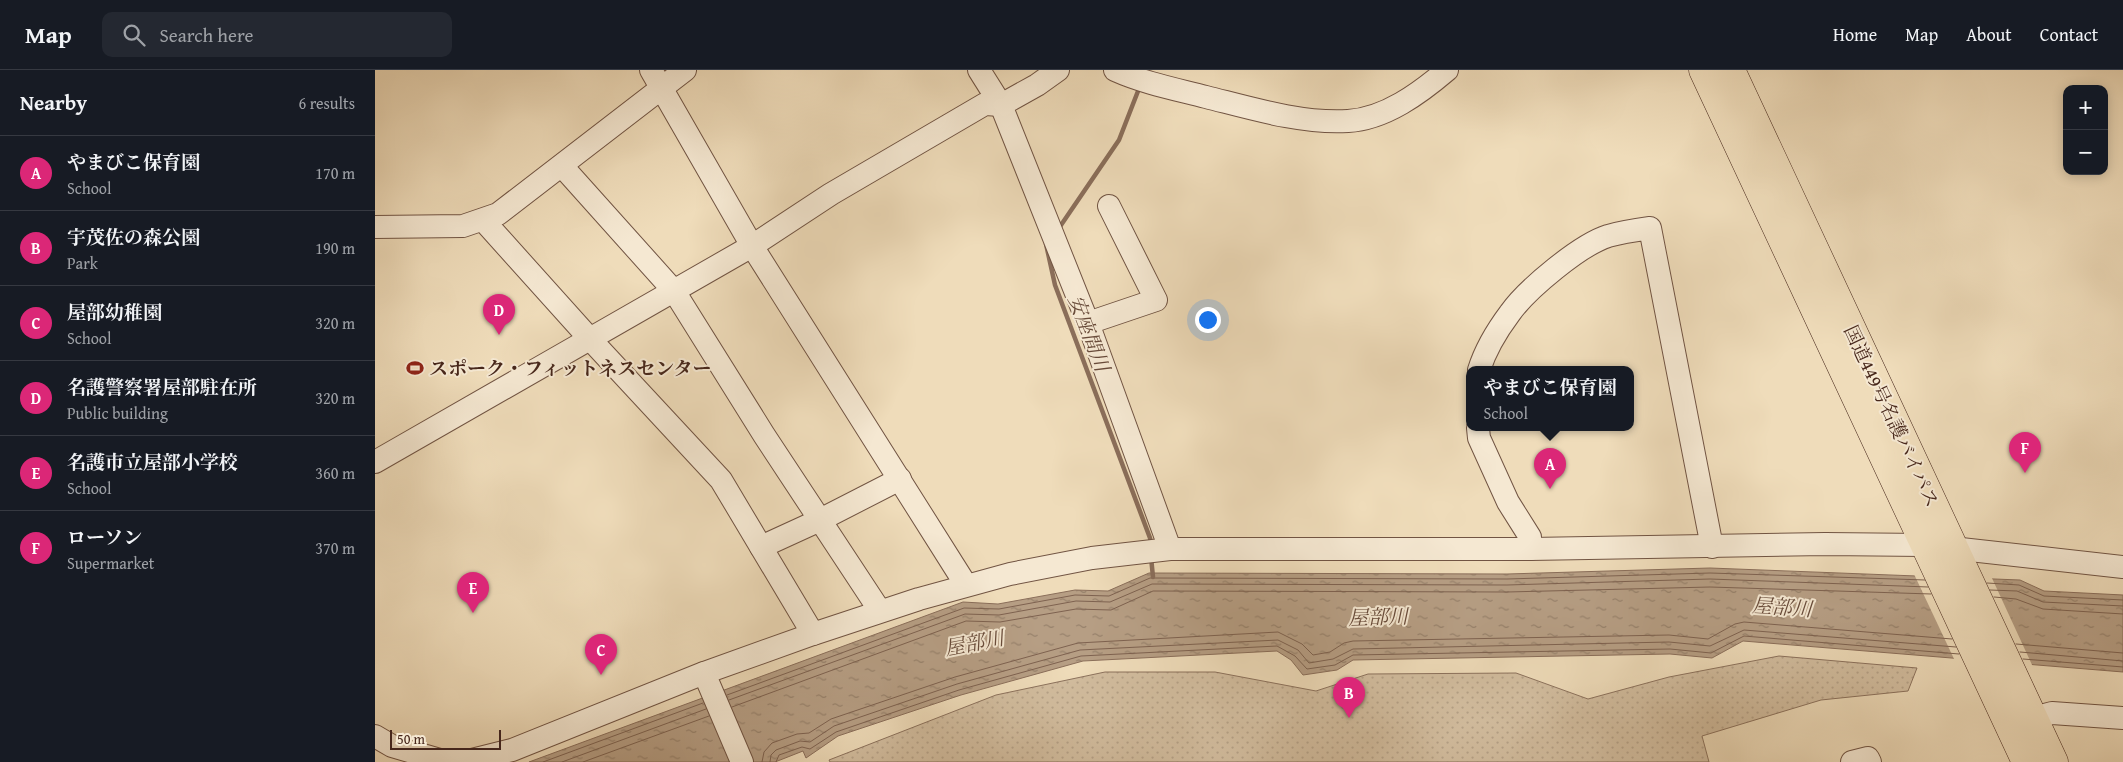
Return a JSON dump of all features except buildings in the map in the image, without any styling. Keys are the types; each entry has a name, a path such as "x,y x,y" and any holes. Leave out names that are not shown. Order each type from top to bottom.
{"highway":[{"name":"国道449号名護バイパス","path":"1703,70 2026,762"},
{"name":"国道449号名護バイパス","path":"1731,70 2054,762"}],"street":[{"path":"375,227 463,226 498,214 562,166 656,79 685,70"},
{"path":"979,70 1001,105 1088,323 1170,549"},
{"path":"375,462 752,246 831,194 985,104 1001,105 1037,85 1058,70"},
{"path":"1115,70 1142,81 1259,111 1317,120 1348,122 1375,116 1422,91 1447,70"},
{"path":"656,79 752,246 966,585"},
{"path":"562,166 674,291 763,435 880,611"},
{"path":"1088,323 1156,300 1109,206"},
{"path":"483,220 721,480 813,634"},
{"path":"1481,366 1494,338 1510,312 1534,288 1564,263 1607,236 1650,228 1712,547"},
{"path":"1478,431 1479,438 1507,502 1530,536 1530,549"},
{"path":"761,547 820,520 899,479"},
{"path":"375,736 392,746 440,760 469,760 512,750 707,680 813,634 880,611 966,585 1092,558 1170,549 1530,549 1825,544 1930,557 2123,567"},
{"path":"707,680 742,762"},
{"path":"2033,718 2051,713 2123,718"},
{"path":"1852,762 1869,758 1870,762"}],"shaded area":[{"path":"1779,656 1917,668 1908,691 1821,700 1702,736 1709,762 830,762 829,760 996,695 1105,672 1215,672 1316,691 1368,674 1516,673 1588,699 1669,677"}],"water":[{"name":"屋部川","path":"1710,568 2020,580 2044,591 2123,595 2123,672 1743,641 1712,658 1670,654 1353,660 1337,670 1303,675 1291,660 1277,651 1083,661 961,695 838,736 806,758 803,751 775,762 529,762 963,602 998,604 1075,590 1108,591 1149,573 1507,574"}],"pier":[{"path":"1913,572 1991,576 2033,667 1955,661"}],"waterway":[{"name":"安座間川","path":"1059,228 1119,140 1140,86"},
{"name":"安座間川","path":"1046,244 1055,285 1151,545"},
{"name":"安座間川","path":"1151,557 1153,577"}],"place":[{"name":"名護警察署屋部駐在所","path":"499,335"},
{"name":"スポーク・フィットネスセンター","path":"415,368"},
{"name":"ローソン","path":"2025,473"},
{"name":"やまびこ保育園","path":"1550,489"},
{"name":"名護市立屋部小学校","path":"473,613"},
{"name":"屋部幼稚園","path":"601,675"},
{"name":"宇茂佐の森公園","path":"1349,718"}]}
